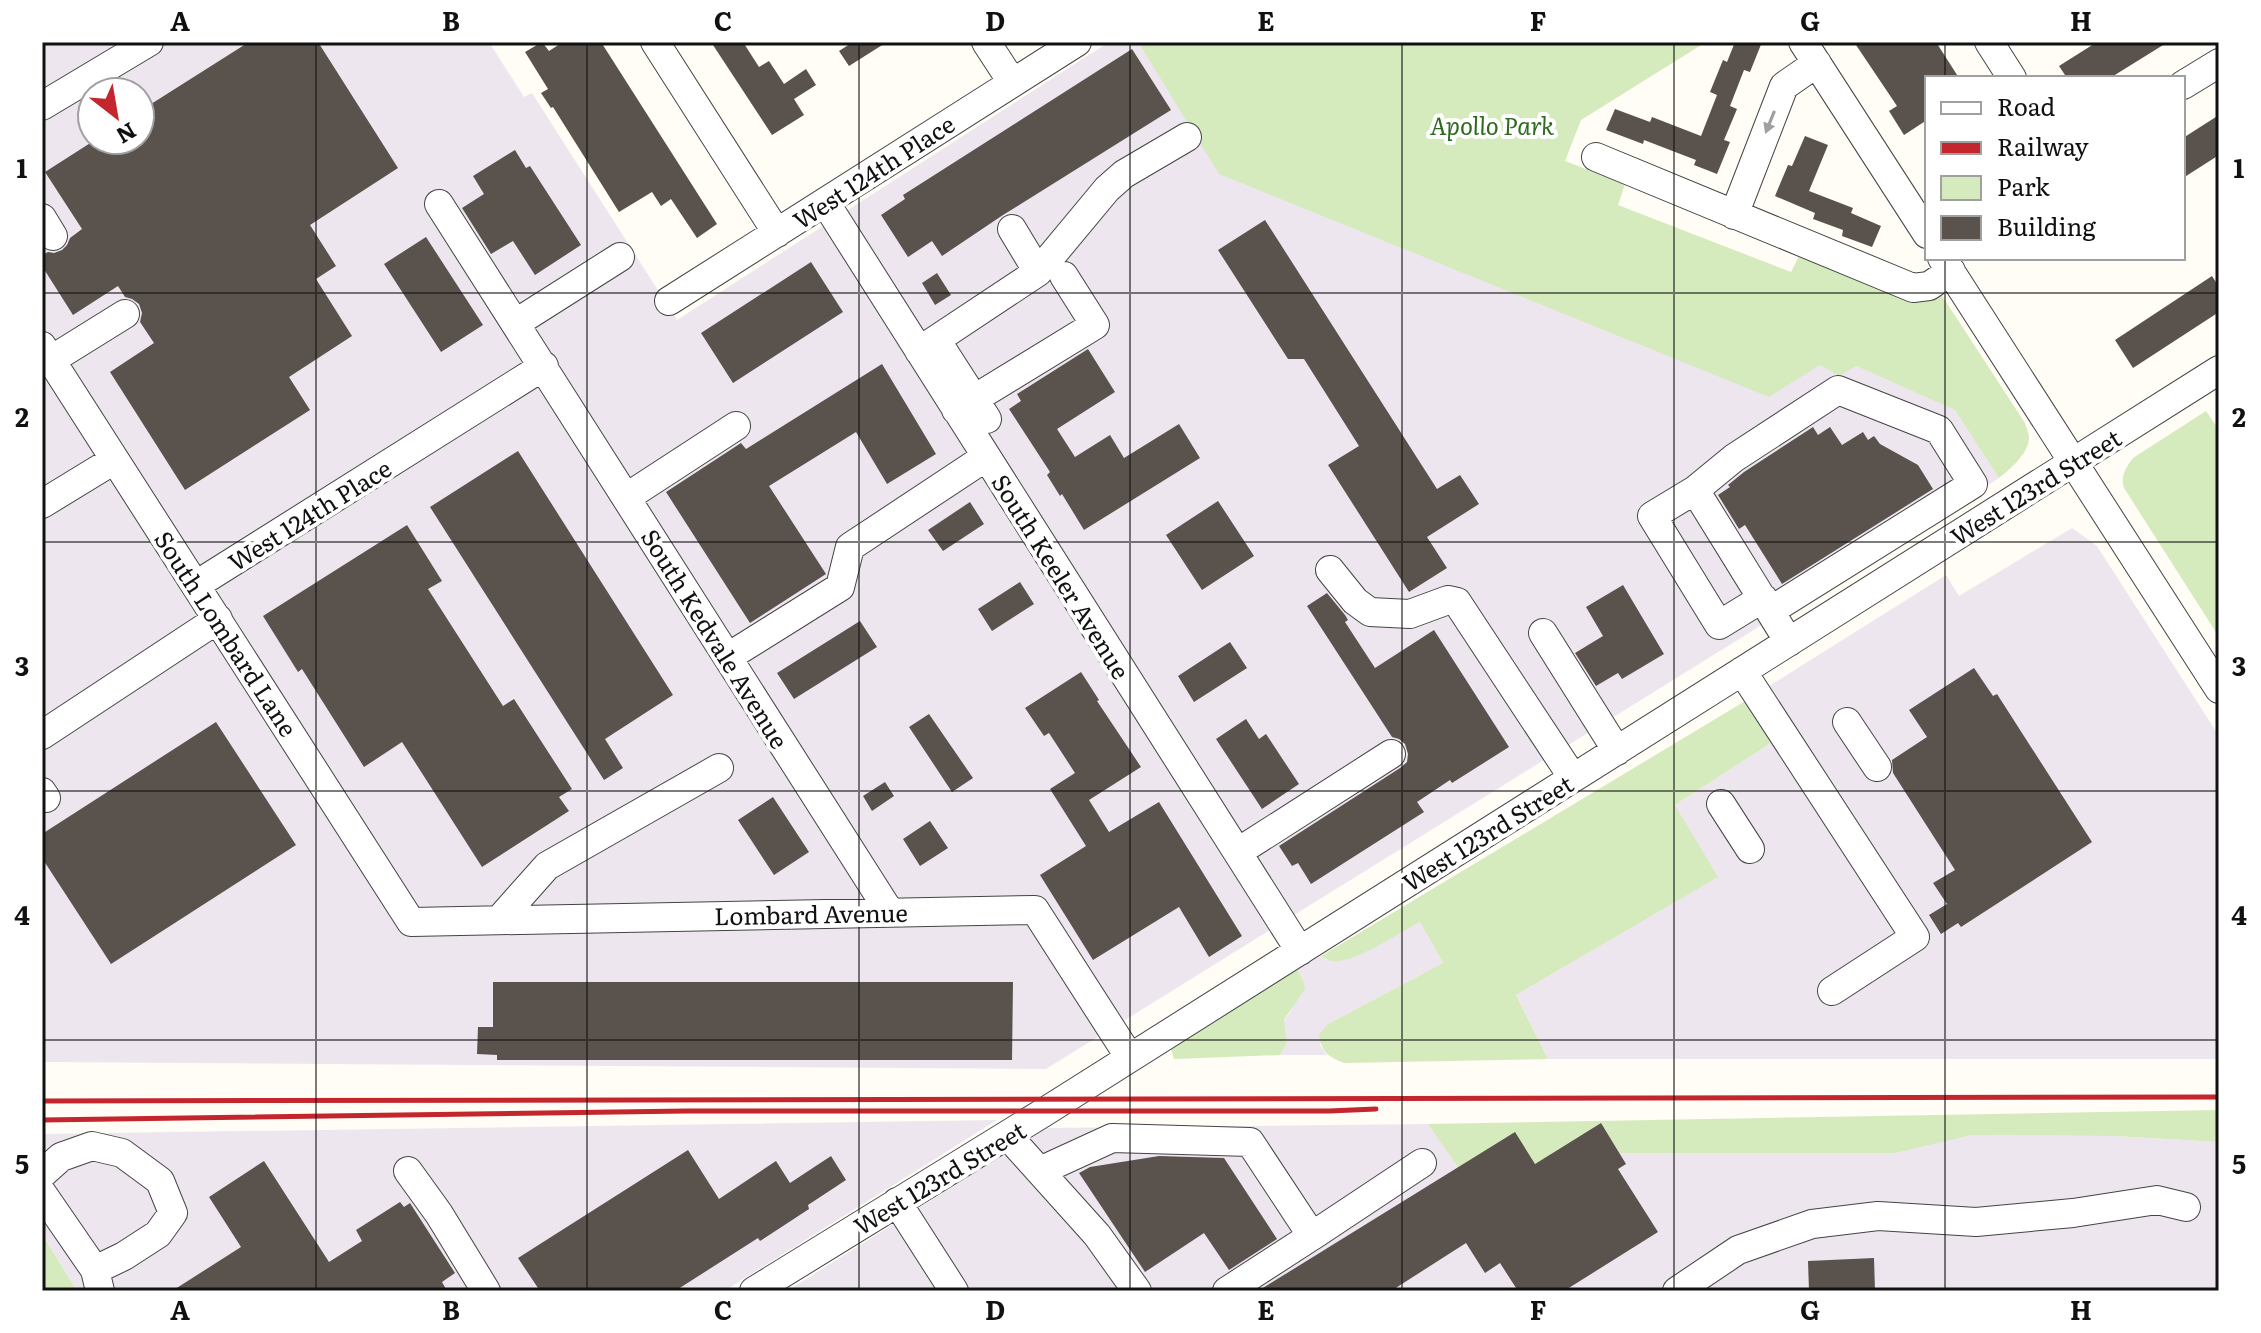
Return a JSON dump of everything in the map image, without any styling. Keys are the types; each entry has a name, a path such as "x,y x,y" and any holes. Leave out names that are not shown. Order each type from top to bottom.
{"street":[{"path":"42,106 149,42"},
{"path":"655,42 777,233"},
{"path":"986,42 1012,82"},
{"name":"West 124th Place","path":"669,301 1077,42"},
{"path":"1989,42 2011,76"},
{"path":"1734,215 1784,86 1810,52 1925,231"},
{"path":"2185,84 2219,63"},
{"path":"931,352 1051,274 1107,189 1124,174 1187,137"},
{"path":"1596,157 1913,288 1929,286 1946,264 2219,689"},
{"name":"South Keeler Avenue","path":"825,202 973,409 986,457 1300,951"},
{"name":"South Kedvale Avenue","path":"439,204 889,911"},
{"path":"973,409 1095,325 1012,229"},
{"path":"516,323 620,257"},
{"path":"47,353 125,314"},
{"name":"South Lombard Lane","path":"47,353 411,922"},
{"name":"West 124th Place","path":"196,585 544,366"},
{"name":"West 123rd Street","path":"754,1291 1008,1136 2219,370"},
{"path":"1838,390 1939,430 1973,484 1766,605 1719,625 1652,516 1695,490 1734,458 1838,390"},
{"path":"627,497 736,426"},
{"path":"728,657 840,587 850,547 986,457"},
{"path":"42,504 114,460"},
{"path":"1695,490 1789,642"},
{"path":"1960,492 2001,508"},
{"path":"1959,534 1960,492"},
{"path":"1330,570 1355,601 1370,612 1410,614 1448,600 1457,602 1573,778"},
{"path":"42,735 218,619"},
{"path":"1543,633 1617,751"},
{"path":"1742,671 1915,937 1832,991"},
{"path":"1847,722 1877,767"},
{"path":"1238,852 1391,754"},
{"path":"499,920 547,866 719,768"},
{"path":"1721,804 1750,849"},
{"name":"Lombard Avenue","path":"411,922 1035,910 1130,1058"},
{"path":"1008,1136 1097,1235 1137,1291"},
{"path":"1040,1171 1112,1138 1250,1142 1312,1236"},
{"path":"42,1174 61,1157 92,1146 122,1153 160,1181 173,1213 158,1234 124,1256 97,1281 42,1193"},
{"path":"1227,1291 1422,1163"},
{"path":"408,1171 439,1214 486,1291"},
{"path":"1677,1291 1738,1250 1812,1224 1878,1216 1976,1222 2073,1213 2157,1200 2186,1207"},
{"path":"897,1202 954,1291"}],"shaded area":[{"path":"42,42 489,42 524,97 532,93 677,320 1109,42 1138,42 1176,102 1539,226 1956,410 1999,478 1046,1069 42,1062"},
{"path":"2072,528 2097,546 2219,736 2219,1059 1548,1059 1516,995 1717,877 1675,805 1774,741 1747,700 1946,575 1959,596"},
{"path":"1420,922 1443,963 1328,1024 1320,1045 1327,1055 1280,1055 1287,1043 1284,1021 1303,980 1297,969 1321,956 1326,960 1360,953"},
{"path":"997,1120 724,1291 77,1291 42,1234 42,1134"},
{"path":"1601,1123 1935,1143 1972,1135 2113,1136 2219,1142 2219,1291 787,1291 1046,1128 1428,1124 1459,1167 1535,1164"}],"green space":[{"name":"Apollo Park","path":"1138,42 1706,42 1581,120 1565,161 1625,184 1618,205 1791,272 1801,252 1939,291 2025,423 2029,436 2026,448 1999,478 1955,410 1856,366 1839,376 1820,365 1769,397 1219,174"},
{"path":"2206,411 2219,430 2219,637 2123,484 2124,472 2133,458"},
{"path":"1747,700 1774,741 1675,805 1718,877 1516,995 1548,1059 1344,1063 1326,1053 1319,1034 1328,1024 1443,963 1420,922 1348,959 1334,961 1321,956"},
{"path":"1297,969 1305,989 1284,1020 1287,1043 1280,1055 1174,1059 1171,1049"},
{"path":"2219,1110 2219,1142 2113,1136 1972,1135 1895,1153 1620,1153 1601,1123 1535,1164 1458,1167 1428,1124"},
{"path":"42,1234 77,1291 42,1291"}],"building":[{"path":"249,42 318,42 398,168 310,225 336,266 316,279 352,336 289,377 310,410 185,490 110,372 154,343 140,322 142,313 139,304 125,297 118,286 73,315 42,266 42,255 62,250 70,238 82,229 45,172 76,152 76,156 156,156 156,101"},
{"path":"542,42 549,51 563,42 601,42 717,224 697,238 671,199 661,206 652,192 619,212 541,93 548,89 525,52"},
{"path":"711,42 743,42 759,67 769,61 784,84 806,69 816,85 794,99 804,115 772,135"},
{"path":"853,42 887,42 849,66 839,51"},
{"path":"1735,42 1762,42 1750,72 1744,70 1730,106 1737,109 1724,140 1730,142 1717,174 1694,165 1696,160 1644,140 1643,144 1606,130 1615,109 1650,122 1652,117 1701,136 1717,95 1710,92 1723,60 1727,62"},
{"path":"1854,42 1936,42 1958,76 1925,76 1925,121 1904,135 1889,111 1897,106"},
{"path":"2097,42 2168,42 2113,76 2066,76 2059,66"},
{"path":"1132,49 1171,110 942,256 932,241 908,257 881,215 905,199 903,195"},
{"path":"2219,115 2219,155 2185,177 2185,137"},
{"path":"1805,136 1828,145 1809,191 1853,208 1851,213 1881,226 1872,247 1842,236 1843,230 1813,219 1815,213 1775,196"},
{"path":"515,150 526,168 530,166 581,245 535,275 513,241 491,254 462,208 484,194 473,176"},
{"path":"1265,220 1437,489 1460,475 1479,504 1427,537 1447,568 1409,592 1328,465 1359,446 1304,359 1288,359 1218,250"},
{"path":"426,237 483,325 441,352 384,264"},
{"path":"811,262 843,312 733,383 701,333"},
{"path":"937,273 951,295 935,305 922,283"},
{"path":"2212,276 2219,287 2219,312 2133,368 2115,340"},
{"path":"1088,349 1115,392 1057,429 1075,457 1110,435 1124,458 1179,424 1200,458 1084,530 1062,494 1060,496 1047,475 1050,472 1009,409 1021,401 1017,394"},
{"path":"882,364 936,454 887,484 856,432 769,486 826,574 750,623 666,492 741,443 746,449"},
{"path":"1813,427 1818,435 1830,427 1842,445 1863,432 1868,440 1874,436 1880,444 1918,465 1933,489 1782,584 1745,525 1739,529 1718,495 1744,472"},
{"path":"518,451 673,695 605,739 623,768 604,780 430,507"},
{"path":"1218,501 1254,556 1202,590 1166,535"},
{"path":"970,502 984,524 943,551 928,530"},
{"path":"407,525 442,581 428,589 503,706 514,699 572,789 559,797 569,811 482,867 402,742 364,767 302,669 298,672 263,616"},
{"path":"1020,582 1034,604 992,631 978,609"},
{"path":"1623,585 1664,654 1622,679 1618,673 1596,686 1575,653 1603,636 1586,607"},
{"path":"1327,593 1345,615 1348,620 1345,622 1375,668 1434,630 1509,747 1417,802 1424,812 1311,884 1298,863 1292,866 1279,846 1400,768 1407,762 1408,754 1405,744 1392,737 1307,606"},
{"path":"860,621 877,647 794,699 777,673"},
{"path":"1230,642 1247,668 1194,702 1178,676"},
{"path":"1974,668 1993,696 1997,694 2092,842 1961,927 1958,923 1941,934 1929,915 1947,904 1933,883 1955,870 1893,773 1892,760 1927,737 1909,710"},
{"path":"1081,672 1141,767 1089,800 1109,832 1159,802 1242,936 1209,957 1179,907 1093,960 1040,875 1086,846 1050,789 1075,773 1049,733 1044,736 1025,708"},
{"path":"929,714 973,778 952,792 909,727"},
{"path":"1246,719 1259,739 1266,734 1299,784 1262,809 1216,739"},
{"path":"216,722 296,845 111,964 42,858 42,834"},
{"path":"885,782 894,796 872,811 863,796"},
{"path":"773,797 809,852 774,875 738,820"},
{"path":"930,821 948,848 920,866 903,839"},
{"path":"493,982 1013,982 1012,1060 497,1060 497,1055 477,1054 478,1027 493,1027"},
{"path":"1601,1123 1626,1164 1618,1169 1658,1232 1564,1291 1518,1291 1500,1263 1485,1273 1466,1243 1391,1291 1258,1291 1515,1132 1535,1164"},
{"path":"688,1150 719,1199 776,1161 790,1183 831,1156 846,1180 760,1241 758,1238 675,1291 540,1291 518,1258"},
{"path":"1159,1156 1224,1158 1277,1239 1229,1270 1204,1233 1145,1272 1079,1173 1090,1167"},
{"path":"264,1161 329,1262 362,1241 356,1230 400,1202 404,1207 410,1203 455,1273 442,1282 447,1291 172,1291 241,1247 209,1197"},
{"path":"1874,1258 1875,1291 1809,1291 1808,1261"}],"railway":[{"path":"42,1101 2219,1097"},
{"path":"42,1120 687,1111 1376,1109"}]}
